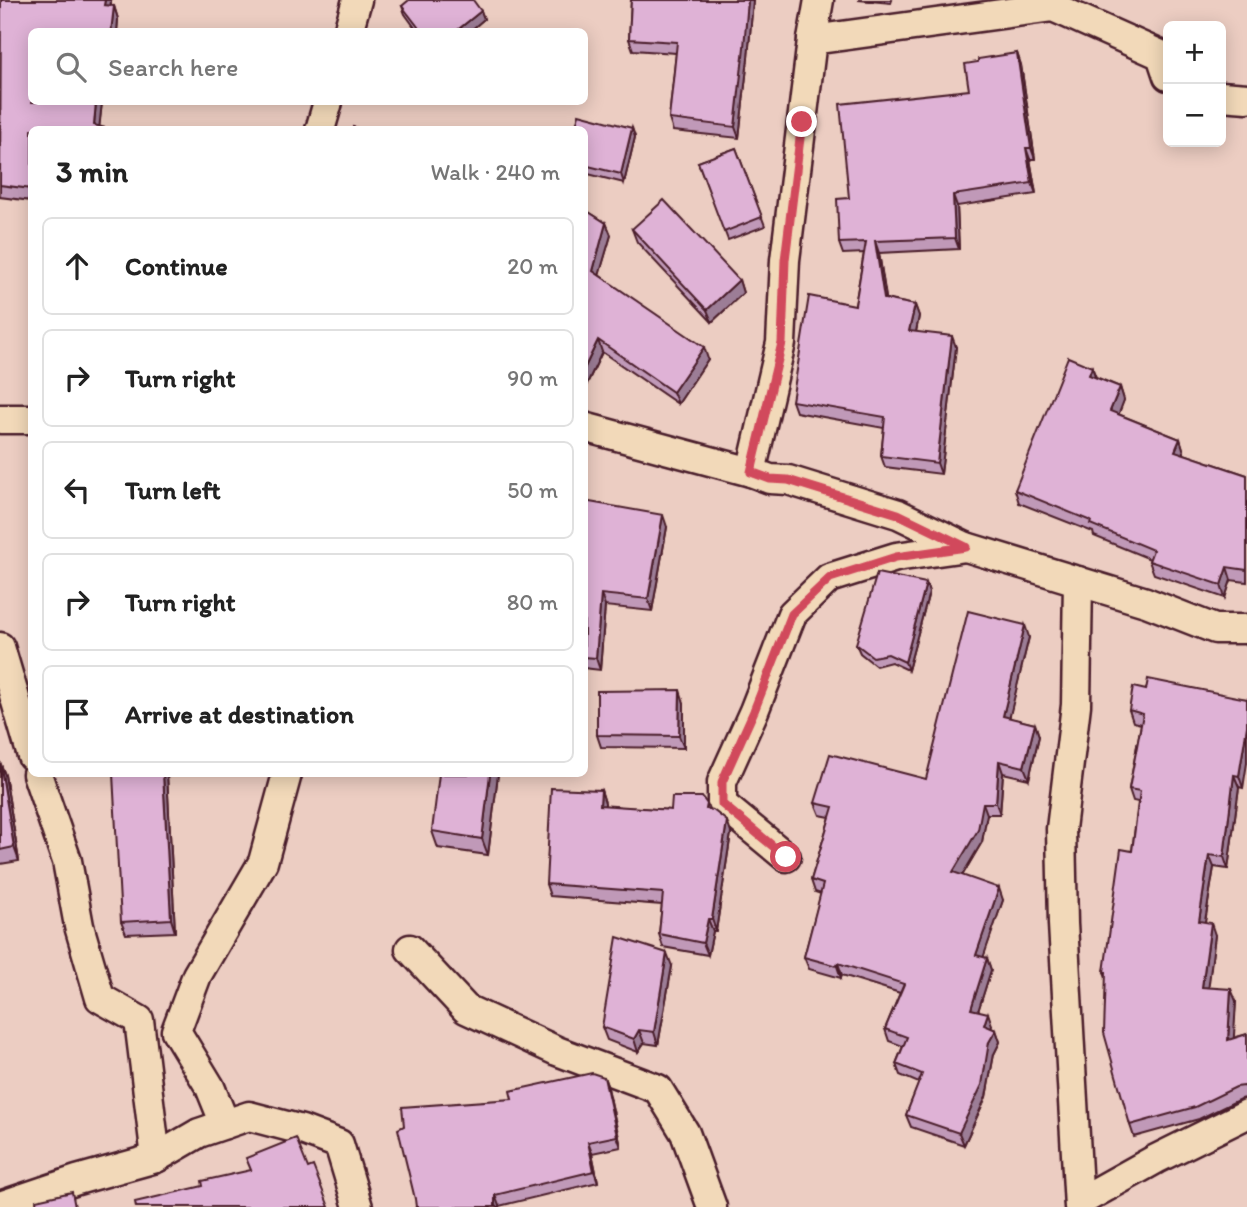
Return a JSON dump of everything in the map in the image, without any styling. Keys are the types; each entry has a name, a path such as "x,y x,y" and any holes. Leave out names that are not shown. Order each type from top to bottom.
{"street":[{"path":"349,28 358,0"},
{"path":"751,472 782,343 785,260 819,0"},
{"path":"812,40 1053,7 1161,55 1163,61"},
{"path":"1226,96 1247,98"},
{"path":"321,126 327,105"},
{"path":"0,419 28,419"},
{"path":"588,428 770,479 788,480 898,514 966,547 1146,602 1215,629 1247,629"},
{"path":"786,857 722,804 722,782 754,711 792,614 830,578 896,557 966,547"},
{"path":"1078,581 1076,705 1061,829 1063,924 1079,1204 1156,1158 1247,1114"},
{"path":"0,647 25,709 28,729"},
{"path":"38,777 66,861 79,926 100,998 139,1020 156,1158"},
{"path":"225,1124 210,1087 176,1031 197,975 263,862 287,777"},
{"path":"410,949 466,1009 557,1051 658,1089 685,1133 712,1207"},
{"path":"0,1206 77,1180 156,1158 198,1133 249,1116 302,1130 339,1144 358,1207"}],"building":[{"path":"1,0 105,0 104,5 114,6 111,28 28,28 28,105 96,105 94,125 98,126 28,126 28,188 0,185"},
{"path":"409,0 473,0 481,11 460,28 419,28 402,6"},
{"path":"631,0 748,0 735,127 669,119 677,42 629,39"},
{"path":"1017,53 1031,148 1026,148 1032,183 953,195 955,238 875,241 884,299 915,305 909,331 952,336 937,463 881,456 885,417 792,401 809,296 855,305 866,242 839,243 837,199 849,198 840,104 969,90 965,64 978,62 978,59"},
{"path":"579,114 632,128 621,174 588,166 588,126 576,126"},
{"path":"736,148 762,217 724,232 698,162"},
{"path":"664,200 739,280 707,310 632,229"},
{"path":"588,212 606,223 593,271 704,347 673,392 598,340 588,361"},
{"path":"1068,357 1092,367 1089,375 1120,387 1110,411 1180,439 1175,451 1247,475 1247,570 1227,567 1221,585 1149,561 1153,550 1015,490"},
{"path":"588,502 663,515 648,599 601,594 596,658 588,657"},
{"path":"877,573 926,583 905,662 888,654 873,657 856,644"},
{"path":"968,611 1025,625 1003,716 1035,724 1024,767 999,761 996,803 983,803 978,830 953,872 999,888 976,955 987,958 971,1009 988,1013 984,1025 996,1030 989,1042 982,1085 959,1133 906,1115 922,1074 896,1064 907,1037 885,1029 904,984 838,963 837,966 804,957 823,884 811,880 833,807 815,803 830,754 926,779"},
{"path":"1148,679 1247,699 1247,726 1239,776 1234,775 1224,857 1209,855 1199,921 1211,923 1202,987 1231,989 1228,1040 1247,1034 1247,1087 1236,1087 1195,1107 1130,1125 1104,1033 1104,972 1121,849 1132,851 1140,791 1129,789 1143,714 1129,710 1133,687 1146,690"},
{"path":"680,690 679,736 597,735 597,691"},
{"path":"0,762 14,847 0,850"},
{"path":"113,777 163,777 171,919 121,922"},
{"path":"439,777 490,777 482,839 432,831"},
{"path":"551,788 601,790 600,805 671,810 672,797 702,797 707,804 706,809 713,810 727,821 712,919 708,919 703,943 659,934 663,893 546,884"},
{"path":"617,937 667,953 654,1032 639,1030 634,1039 602,1027"},
{"path":"592,1073 604,1077 617,1136 588,1142 594,1171 495,1195 495,1207 416,1207 398,1129 404,1126 402,1107 512,1099 510,1091"},
{"path":"296,1138 308,1168 313,1166 329,1207 136,1207 135,1202 203,1186 202,1181 251,1170 246,1158"},
{"path":"72,1192 75,1207 37,1207 36,1200"}],"route":[{"path":"786,857 722,804 722,782 754,711 792,614 830,578 896,557 966,547 898,514 788,480 770,479 751,472 782,343 785,260 802,122"}]}
